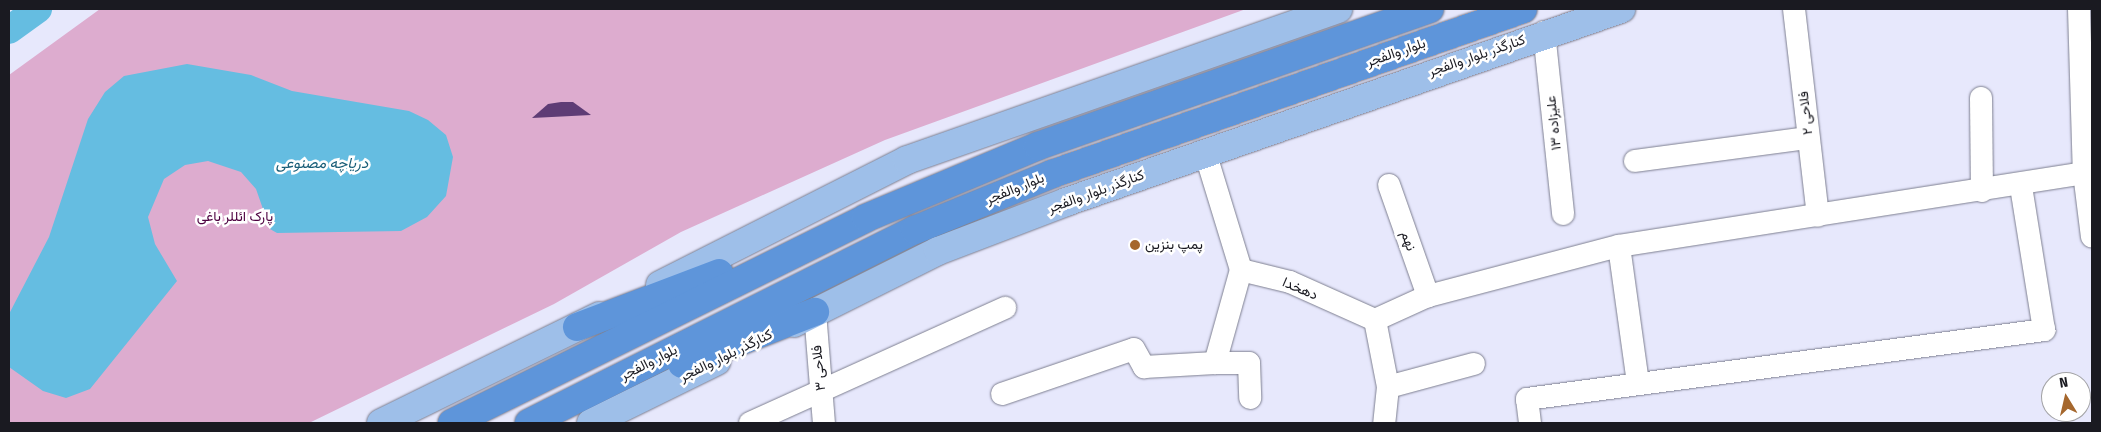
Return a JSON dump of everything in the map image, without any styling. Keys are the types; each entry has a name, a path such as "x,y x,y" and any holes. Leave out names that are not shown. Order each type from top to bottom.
{"highway":[{"path":"577,327 866,218 1038,146 1430,9"},
{"name":"بلوار والفجر","path":"530,423 915,230 1052,174 1523,9"},
{"path":"452,423 866,218"},
{"path":"530,423 815,312"}],"main road":[{"path":"381,423 577,327 907,160 1338,9"},
{"name":"کنارگذر بلوار والفجر","path":"591,423 938,251 1205,152 1544,32 1621,9"}],"street":[{"name":"فلاحی ۲","path":"1794,9 1818,216"},
{"path":"2079,9 2092,237"},
{"name":"۱۳ علیزاده","path":"1544,32 1563,214"},
{"path":"1981,98 1982,191"},
{"path":"1635,161 1808,138"},
{"path":"1205,152 1241,270 1215,363"},
{"path":"1384,423 1388,387 1376,320 1428,296 1619,246 2021,186 2088,172"},
{"name":"نهم","path":"1389,185 1428,296"},
{"path":"1530,423 1527,399 2044,330 2021,186"},
{"path":"1619,246 1638,383"},
{"name":"دهخدا","path":"1241,270 1290,282 1376,320"},
{"path":"750,423 1005,308"},
{"name":"فلاحی ۳","path":"815,312 824,423"},
{"path":"1002,394 1134,349 1144,367 1249,363 1250,398"},
{"path":"1388,387 1474,364"}],"green space":[{"name":"پارک ائللر باغی","path":"100,9 1246,9 885,140 681,232 554,304 309,423 9,423 9,75"}],"water":[{"name":"دریاچه مصنوعی","path":"187,64 251,75 292,91 409,111 428,120 446,135 453,157 446,196 427,217 401,231 277,233 270,229 256,189 241,172 208,161 185,165 164,179 148,217 155,244 177,281 90,389 66,398 43,391 9,367 9,314 49,237 88,119 105,92 124,76"}],"building":[{"path":"573,102 591,115 532,118 548,104"}],"waterway":[{"path":"9,30 38,9"}],"place":[{"name":"پمپ بنزین","path":"1135,245"}]}
